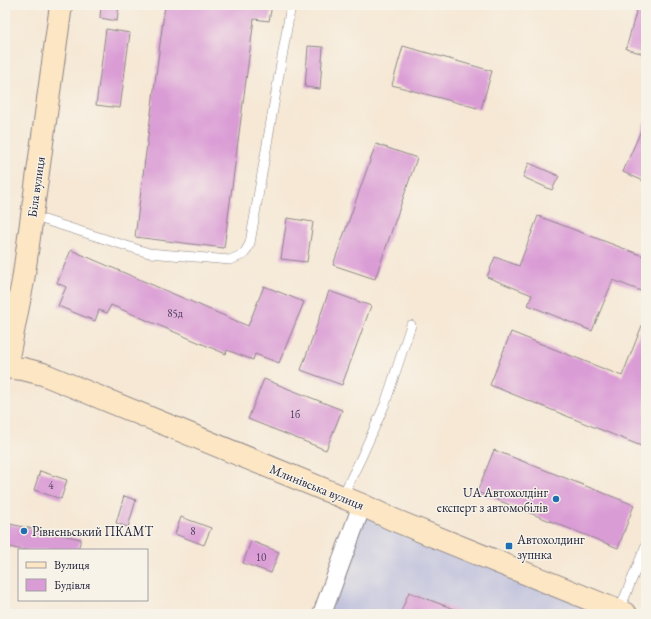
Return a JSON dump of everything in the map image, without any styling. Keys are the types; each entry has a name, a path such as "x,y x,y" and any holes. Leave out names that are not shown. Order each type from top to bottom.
{"main road":[{"name":"Біла вулиця","path":"6,367 23,281 61,5"},
{"name":"Млинівська вулиця","path":"6,367 43,374 352,501 394,520 622,612"}],"street":[{"path":"322,614 352,501"}],"lane":[{"path":"32,216 149,253 230,260 244,254 250,243 291,5"},
{"path":"352,501 361,458 384,404 411,325"},
{"path":"622,612 646,544"}],"shaded area":[{"path":"362,505 626,614 322,614"}],"building":[{"path":"101,5 119,5 117,21 100,18"},
{"path":"165,5 272,5 269,21 254,19 224,248 135,237"},
{"path":"638,5 646,5 646,47 644,54 626,49"},
{"path":"106,29 130,33 120,108 96,105"},
{"path":"308,46 323,47 320,89 305,87"},
{"path":"403,46 492,71 481,109 392,85"},
{"path":"646,119 646,182 623,172"},
{"path":"376,144 417,158 375,279 333,265"},
{"path":"529,163 559,176 552,190 523,177"},
{"path":"538,216 646,257 646,293 613,280 592,331 528,305 532,295 487,277 495,257 519,266"},
{"path":"287,218 313,222 307,262 281,259"},
{"path":"71,250 248,326 264,286 304,302 279,363 255,354 253,360 227,350 226,354 111,305 107,313 99,310 95,321 58,306 66,287 57,283"},
{"path":"329,291 371,306 342,385 301,370"},
{"path":"645,318 646,448 490,385 511,332 622,376"},
{"path":"264,379 342,410 326,450 248,419"},
{"name":"UA Автохолдінг експерт з автомобілів","path":"494,450 634,505 618,548 477,492"},
{"path":"40,471 67,480 61,499 34,490"},
{"path":"124,496 136,500 128,527 116,523"},
{"path":"181,517 211,528 204,545 175,534"},
{"name":"Рівненьський ПКАМТ","path":"5,523 81,539 78,549 18,549 5,546"},
{"path":"251,541 279,552 271,573 243,563"},
{"path":"409,592 464,613 400,614"}],"place":[{"name":"UA Автохолдінг експерт з автомобілів","path":"556,499"},
{"name":"Рівненьський ПКАМТ","path":"24,531"},
{"name":"Автохолдинг зупнка","path":"509,546"}]}
